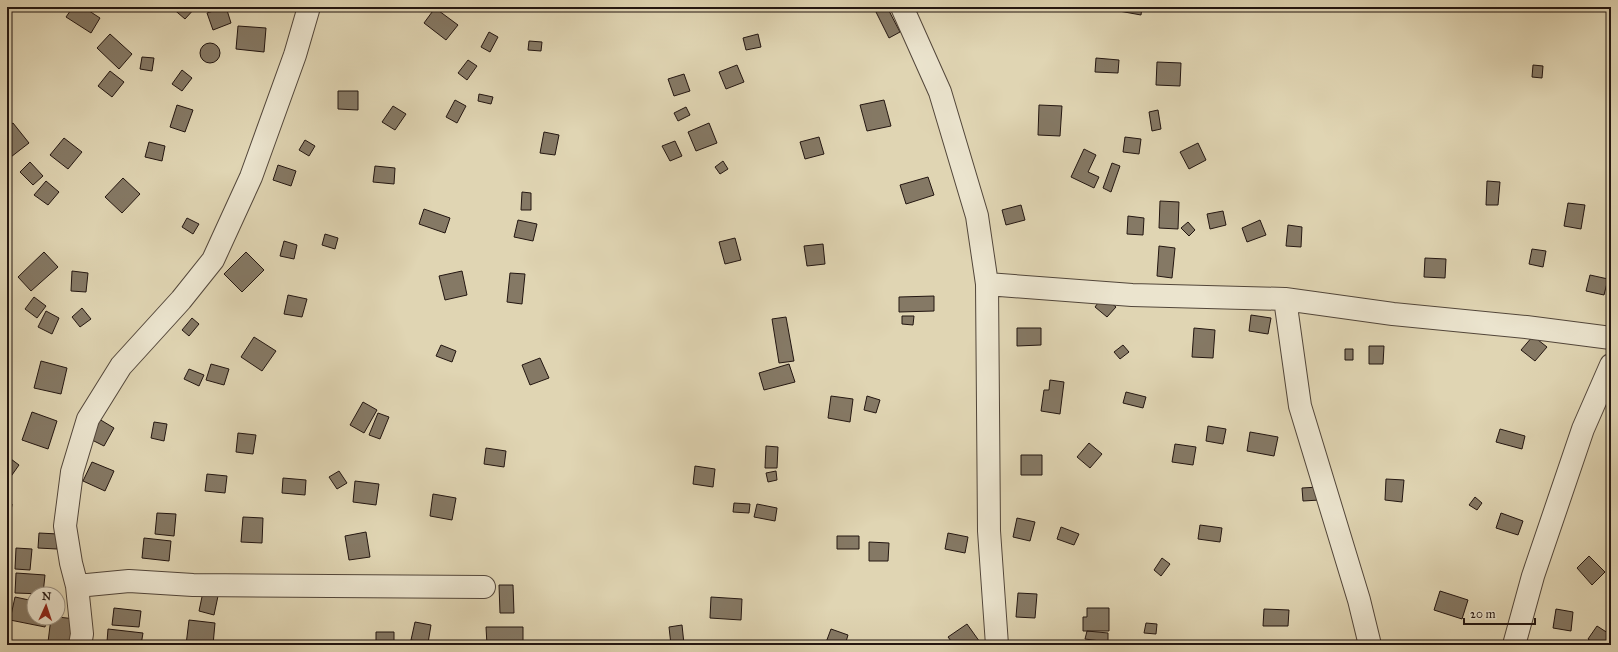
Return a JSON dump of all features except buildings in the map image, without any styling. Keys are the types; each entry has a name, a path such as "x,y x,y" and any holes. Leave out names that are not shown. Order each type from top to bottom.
{"street":[{"path":"80,645 82,634 77,586 71,563 65,526 72,472 88,419 121,366 182,300 213,260 251,178 295,55 309,7"},
{"path":"902,7 940,92 977,216 987,284 989,530 997,645"},
{"path":"987,284 1132,295 1285,299 1394,314 1526,326 1611,338"},
{"path":"1285,299 1300,406 1359,600 1370,645"},
{"path":"1514,645 1533,576 1583,429 1611,365"},
{"path":"77,586 129,581 193,584 484,587"}]}
